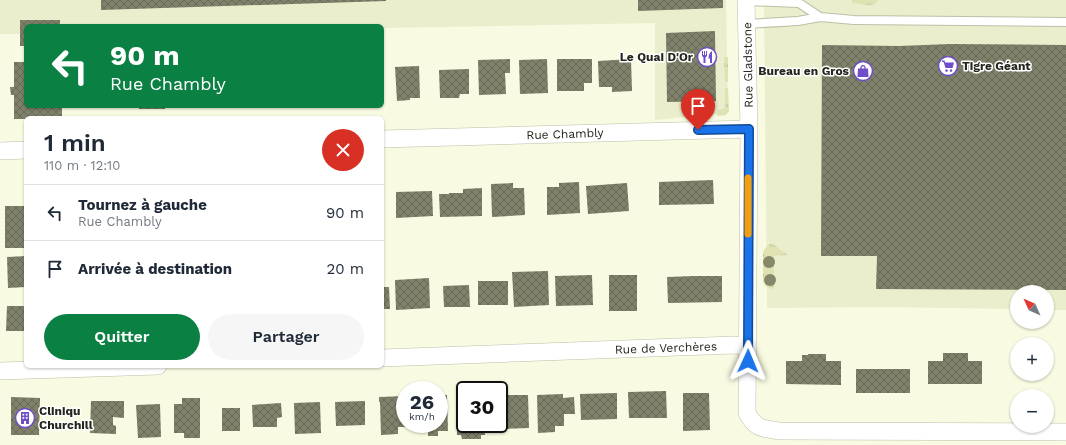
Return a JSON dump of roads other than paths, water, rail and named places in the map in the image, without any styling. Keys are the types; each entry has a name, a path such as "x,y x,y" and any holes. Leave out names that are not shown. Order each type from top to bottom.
{"street":[{"name":"Rue Gladstone","path":"746,0 749,129 748,346"},
{"name":"Rue Chambly","path":"384,139 749,129"},
{"path":"0,151 24,150"},
{"name":"Rue de Verchères","path":"384,358 748,346"},
{"path":"748,346 747,413 753,422 762,428 779,431 1066,432"},
{"path":"0,371 95,368"}],"lane":[{"path":"746,0 799,3 820,16"},
{"path":"747,24 798,21 820,16 854,20 1066,22"}],"place":[{"name":"Le Quai D'Or","path":"707,57"},
{"name":"Tigre Géant","path":"948,66"},
{"name":"Bureau en Gros","path":"863,71"},
{"name":"Cliniqu Churchill","path":"25,418"}]}
